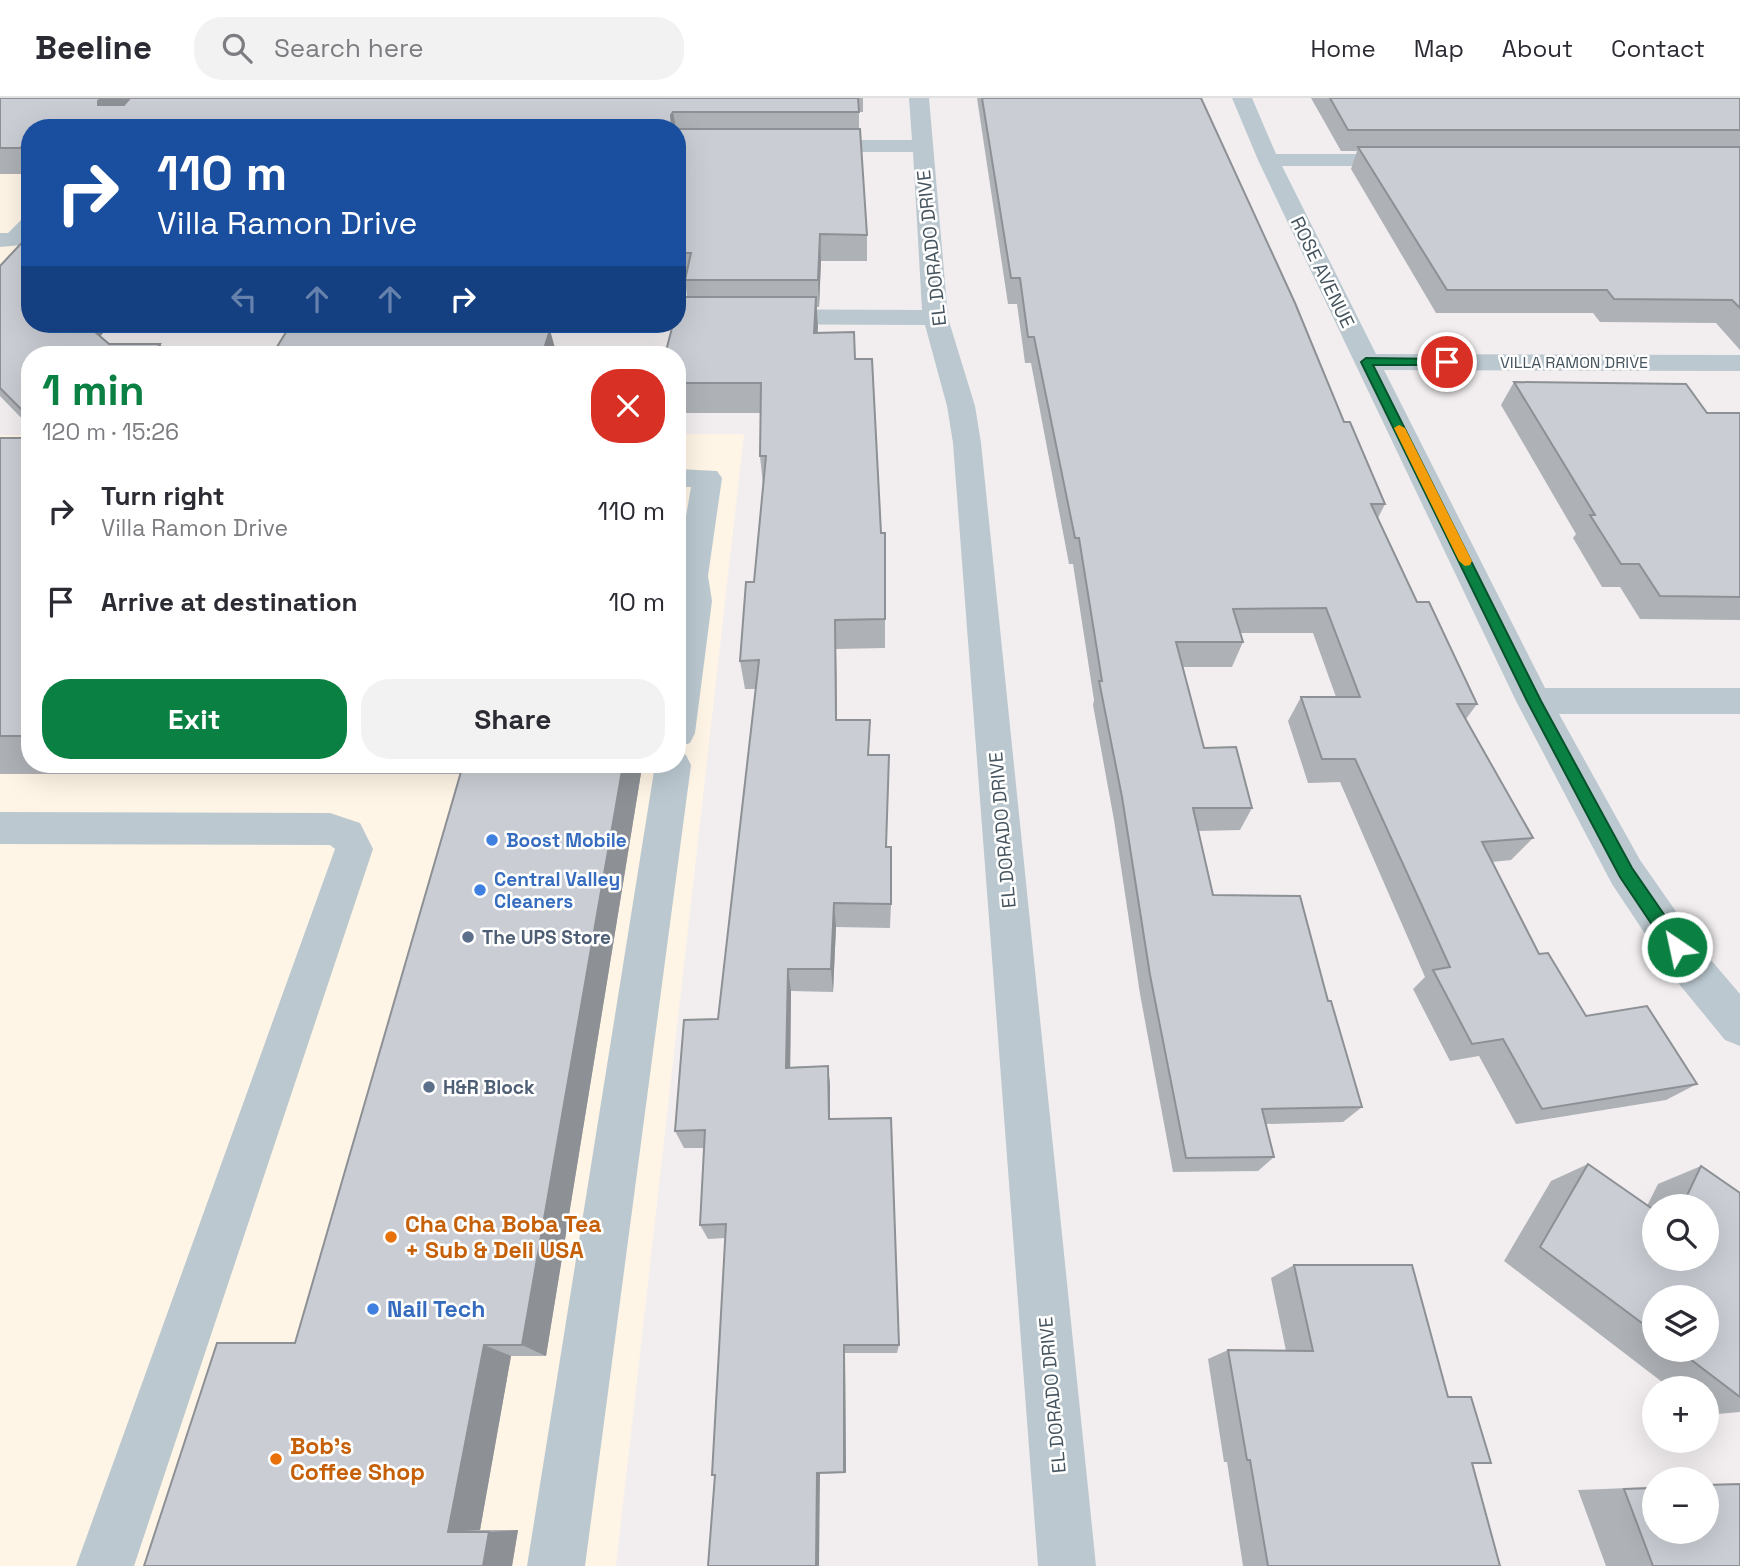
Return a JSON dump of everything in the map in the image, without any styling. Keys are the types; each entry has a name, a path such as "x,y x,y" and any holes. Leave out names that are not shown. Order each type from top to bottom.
{"street":[{"name":"EL DORADO DRIVE","path":"919,98 935,318 961,406 967,443 1068,1566"},
{"name":"ROSE AVENUE","path":"1242,98 1268,160 1366,362 1534,701 1626,873 1690,966 1740,1026"},
{"path":"786,146 922,146"},
{"path":"1268,160 1420,160"},
{"path":"0,240 14,240 21,233"},
{"path":"686,317 935,318"},
{"name":"VILLA RAMON DRIVE","path":"1366,362 1740,363"},
{"path":"686,478 707,478 692,576 696,601 686,670"},
{"path":"1534,701 1740,701"},
{"path":"556,1566 672,773"},
{"path":"0,828 330,829 350,837 354,849 105,1566"}],"shaded area":[{"path":"0,98 21,119 21,301 0,324"},
{"path":"686,434 744,434 616,1566 0,1566 0,435 21,435 21,773 686,773"}],"building":[{"path":"0,98 102,98 98,105 124,105 130,98 858,98 859,112 673,112 671,119 21,119 21,147 0,148"},
{"path":"982,98 1201,98 1295,303 1344,422 1350,422 1385,504 1371,504 1417,602 1429,602 1477,704 1457,704 1533,838 1482,842 1539,954 1548,953 1586,1016 1647,1006 1697,1084 1542,1109 1503,1039 1472,1044 1433,970 1450,967 1355,759 1322,759 1301,697 1360,697 1326,608 1233,609 1243,642 1176,642 1204,748 1236,747 1252,808 1193,808 1213,895 1300,896 1328,1001 1331,1001 1362,1107 1262,1109 1274,1157 1186,1158 1150,975 1122,797 1099,681 1102,681 1079,538 1075,538 1034,337 1028,337 1020,278 1011,278"},
{"path":"1330,98 1740,98 1740,130 1348,130"},
{"path":"686,129 860,129 867,235 820,234 818,280 686,280 691,253 686,253"},
{"path":"1358,147 1740,147 1740,308 1732,300 1614,299 1607,290 1447,290"},
{"path":"21,244 21,333 96,333 109,344 160,344 21,346 21,409 0,388 0,266"},
{"path":"686,297 816,297 814,333 854,332 855,359 872,359 881,533 885,533 885,619 835,620 836,720 870,720 868,755 889,755 886,847 891,847 891,904 834,903 831,969 788,969 786,1068 828,1066 829,1119 891,1118 899,1345 844,1345 844,1472 817,1473 816,1566 708,1566 715,1475 712,1475 726,1224 700,1225 705,1130 675,1131 684,1020 718,1019 759,660 740,661 746,582 754,582 766,456 760,456 761,383 686,383 686,346 667,346 671,333 686,333"},
{"path":"285,333 549,333 545,346 278,346"},
{"path":"1514,382 1686,384 1707,413 1740,413 1740,597 1660,596 1639,564 1621,564 1590,515 1595,515"},
{"path":"0,438 21,438 21,736 0,736"},
{"path":"461,773 622,773 522,1345 484,1345 448,1532 489,1532 483,1566 144,1566 217,1343 295,1343"},
{"path":"1588,1164 1642,1202 1642,1271 1719,1271 1719,1194 1688,1194 1701,1166 1740,1193 1740,1397 1719,1381 1719,1376 1712,1376 1694,1362 1719,1362 1719,1285 1642,1285 1642,1323 1540,1247"},
{"path":"1294,1265 1412,1265 1448,1397 1471,1397 1491,1463 1472,1463 1500,1566 1268,1566 1228,1350 1313,1351"},
{"path":"1740,1484 1740,1566 1653,1566 1645,1544 1719,1544 1719,1485"},
{"path":"1642,1488 1642,1537 1624,1489"}],"slow traffic":[{"path":"1399,428 1465,561"}],"place":[{"name":"Boost Mobile","path":"492,840"},
{"name":"Central Valley Cleaners","path":"480,890"},
{"name":"The UPS Store","path":"468,937"},
{"name":"H&R Block","path":"429,1087"},
{"name":"Cha Cha Boba Tea + Sub & Deli USA","path":"391,1237"},
{"name":"Nail Tech","path":"373,1309"},
{"name":"Bob's Coffee Shop","path":"276,1459"}],"route":[{"path":"1447,362 1366,362 1534,701 1626,873 1677,947"}]}
